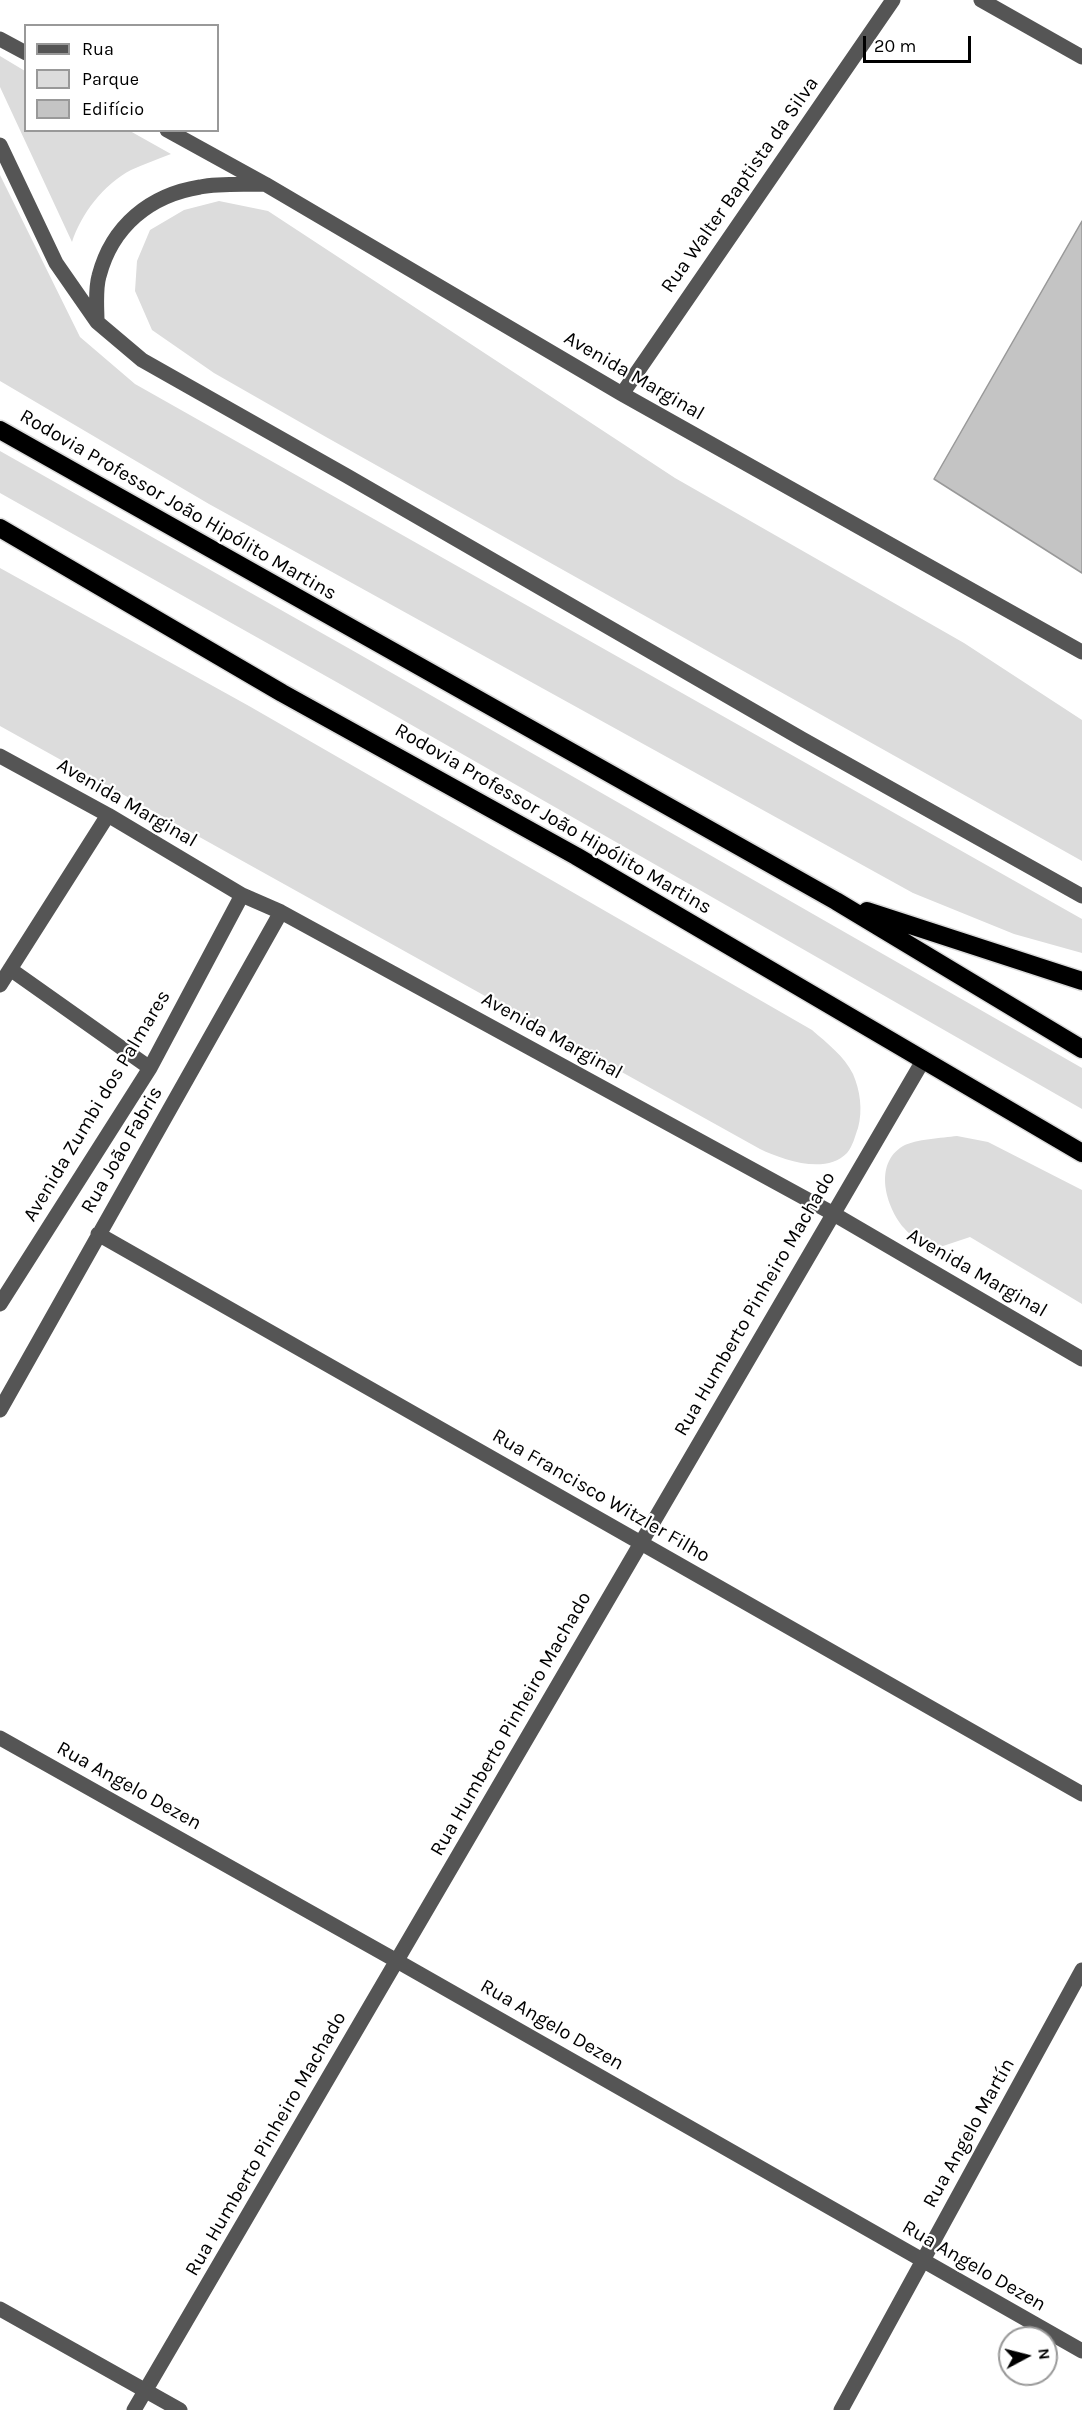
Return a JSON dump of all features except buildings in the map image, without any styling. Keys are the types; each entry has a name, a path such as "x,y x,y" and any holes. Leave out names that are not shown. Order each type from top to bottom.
{"highway":[{"name":"Rodovia Professor João Hipólito Martins","path":"0,430 837,901 1082,1049"},
{"name":"Rodovia Professor João Hipólito Martins","path":"0,528 282,693 576,856 1082,1153"},
{"path":"837,901 1082,981"}],"street":[{"name":"Rua Walter Baptista da Silva","path":"622,394 894,0"},
{"path":"981,0 1082,57"},
{"path":"0,39 24,52"},
{"name":"Avenida Marginal","path":"171,132 266,184 622,394 1082,652"},
{"path":"0,145 56,263 97,322 141,360 1082,896"},
{"path":"97,322 98,278 112,242 132,218 150,204 177,192 202,186 266,184"},
{"name":"Avenida Marginal","path":"0,756 108,815 242,895 281,912 832,1213 1082,1359"},
{"path":"0,985 108,815"},
{"name":"Avenida Zumbi dos Palmares","path":"0,1304 150,1068 242,895"},
{"name":"Rua João Fabris","path":"0,1410 281,912"},
{"path":"10,969 150,1068"},
{"name":"Rua Humberto Pinheiro Machado","path":"134,2410 924,1059"},
{"name":"Rua Francisco Witzler Filho","path":"98,1234 1082,1794"},
{"name":"Rua Angelo Dezen","path":"0,1738 397,1961 1082,2352"},
{"name":"Rua Angelo Martín","path":"841,2410 1082,1970"},
{"path":"0,2309 180,2410"}],"green space":[{"path":"0,56 24,70 24,132 132,132 171,154 131,170 112,183 81,221 72,242 0,87"},
{"path":"0,175 80,337 135,384 1082,919 1082,953 1014,934 913,893 209,504 0,381"},
{"path":"219,201 268,211 675,478 964,643 1082,720 1082,861 326,437 214,373 152,330 135,291 137,261 150,230 184,210"},
{"path":"0,451 1082,1068 1082,1109 340,684 0,493"},
{"path":"0,568 249,706 812,1030 845,1061 853,1074 857,1087 860,1100 860,1121 854,1141 847,1153 838,1160 816,1164 792,1161 760,1149 0,726"},
{"path":"957,1136 988,1142 1082,1190 1082,1304 970,1237 934,1249 904,1228 892,1209 885,1186 888,1163 894,1154 908,1144"}]}
